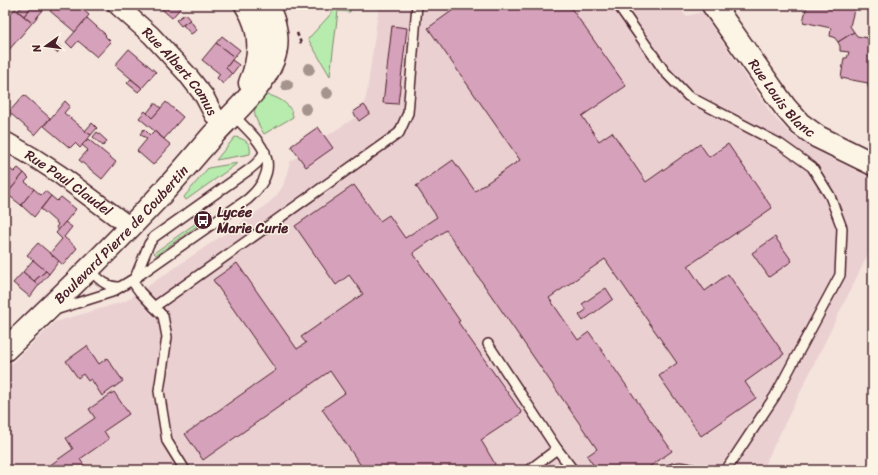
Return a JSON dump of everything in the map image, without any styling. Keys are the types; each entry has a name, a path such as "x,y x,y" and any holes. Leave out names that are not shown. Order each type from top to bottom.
{"street":[{"name":"Rue Albert Camus","path":"117,5 151,35 188,74 204,96 214,115 228,119"},
{"name":"Boulevard Pierre de Coubertin","path":"228,119 251,80 256,68 259,51 256,23 246,5"},
{"name":"Boulevard Pierre de Coubertin","path":"5,350 130,227 260,84 273,59 277,39 274,22 266,5"},
{"name":"Rue Louis Blanc","path":"714,5 785,107 800,124 818,137 873,164"},
{"name":"Rue Paul Claudel","path":"5,141 59,174 130,227"}],"lane":[{"path":"154,307 399,133 408,113 417,5"},
{"path":"618,5 665,72 688,96 780,144 812,167 830,196 842,228 840,275 775,396 726,470"},
{"path":"42,315 106,294 121,287 254,194 265,175 267,161 265,152 256,138 228,119"},
{"path":"133,279 149,244 154,237 250,169 257,163 265,152"},
{"path":"88,268 107,285 114,288 121,287"},
{"path":"133,279 154,307 163,316 167,337 159,391 167,441 185,470"},
{"path":"488,344 557,449 573,470"},
{"path":"530,470 557,449"},
{"path":"668,470 686,467 695,470"}],"shaded area":[{"path":"379,5 678,5 686,16 702,12 773,116 794,137 821,153 873,179 873,244 762,470 5,470 5,370 55,322 126,301 264,207 276,196 283,186 290,162 298,156 291,146 318,127 325,137 356,117 353,112 364,105"}],"green space":[{"path":"339,5 350,5 350,12 338,11 330,76 308,39"},
{"path":"260,94 265,94 281,100 292,112 293,117 264,134 255,114 255,105"},
{"path":"235,137 242,139 249,144 250,154 216,160"},
{"path":"238,163 186,200 184,197 208,168"},
{"path":"196,223 198,225 156,255 154,253"}],"building":[{"path":"23,5 33,5 24,16 18,11"},
{"path":"33,5 39,5 44,9 32,23 24,16"},
{"path":"55,5 78,5 89,15 75,32 50,11"},
{"path":"157,5 183,5 172,18"},
{"path":"460,5 569,5 626,86 582,116 599,141 612,132 646,182 700,144 709,157 728,144 772,208 688,266 705,291 728,274 784,354 745,382 756,398 701,436 659,376 677,363 605,259 549,298 578,340 589,332 672,451 645,470 597,470 587,456 597,449 446,230 413,253 460,321 458,322 522,413 481,440 495,464 494,470 364,470 322,409 345,393 330,371 203,460 185,434 276,370 213,280 237,263 297,349 306,343 301,337 363,294 349,275 336,285 295,226 354,185 380,221 389,215 405,238 437,217 416,186 453,160 475,191 520,160 428,28"},
{"path":"807,5 858,5 855,6 850,26 854,32 838,42 834,37 830,36 831,28 803,22"},
{"path":"15,9 32,23 8,51 5,49 5,20"},
{"path":"185,14 190,20 181,26 176,20"},
{"path":"87,18 106,35 105,36 111,42 97,57 78,41 72,48 66,42"},
{"path":"190,20 197,30 191,34 183,25"},
{"path":"392,26 407,28 398,104 383,103"},
{"path":"854,32 857,36 873,39 873,88 868,87 868,83 841,78 844,58 847,58 849,52 840,51 838,42"},
{"path":"222,36 240,50 234,57 216,43"},
{"path":"54,42 61,48 57,53 50,47"},
{"path":"216,43 234,57 226,68 232,74 223,84 217,78 220,74 202,60"},
{"path":"129,49 156,72 142,88 115,65"},
{"path":"232,60 239,65 232,74 226,68"},
{"path":"131,79 142,88 138,92 127,83"},
{"path":"24,95 50,118 35,135 9,112"},
{"path":"65,101 70,106 64,113 91,135 80,148 75,143 70,148 44,126"},
{"path":"166,102 183,117 164,139 139,118 145,111 152,118"},
{"path":"154,104 161,108 152,118 147,113"},
{"path":"364,105 370,113 359,121 353,112"},
{"path":"92,123 97,128 91,135 85,131"},
{"path":"318,127 333,148 306,167 291,146"},
{"path":"144,129 150,135 154,131 171,145 153,165 137,151 147,139 140,134"},
{"path":"97,132 107,141 103,146 93,137"},
{"path":"88,139 116,162 102,179 79,160 88,150 82,145"},
{"path":"6,166 14,172 18,168 24,173 7,194 5,192"},
{"path":"24,173 29,178 25,182 34,189 21,205 7,194"},
{"path":"34,189 41,195 45,191 51,196 34,217 21,205"},
{"path":"51,196 57,201 61,197 76,209 59,230 56,228 58,224 41,209"},
{"path":"65,222 72,227 64,237 77,248 63,265 50,253 62,239 56,233"},
{"path":"775,237 792,261 769,277 752,253"},
{"path":"38,243 59,261 49,274 27,255"},
{"path":"33,260 46,271 34,281 23,272"},
{"path":"46,271 49,274 39,285 34,281"},
{"path":"23,272 39,285 30,297 13,283"},
{"path":"606,288 613,299 583,321 579,315 586,310 582,304"},
{"path":"87,346 99,364 107,358 123,381 102,396 91,379 88,381 83,374 78,378 66,361"},
{"path":"114,392 129,414 104,431 109,439 80,459 87,470 43,470 73,449 66,438 95,418 89,409"}],"place":[{"name":"Lycée Marie Curie","path":"203,220"}]}
